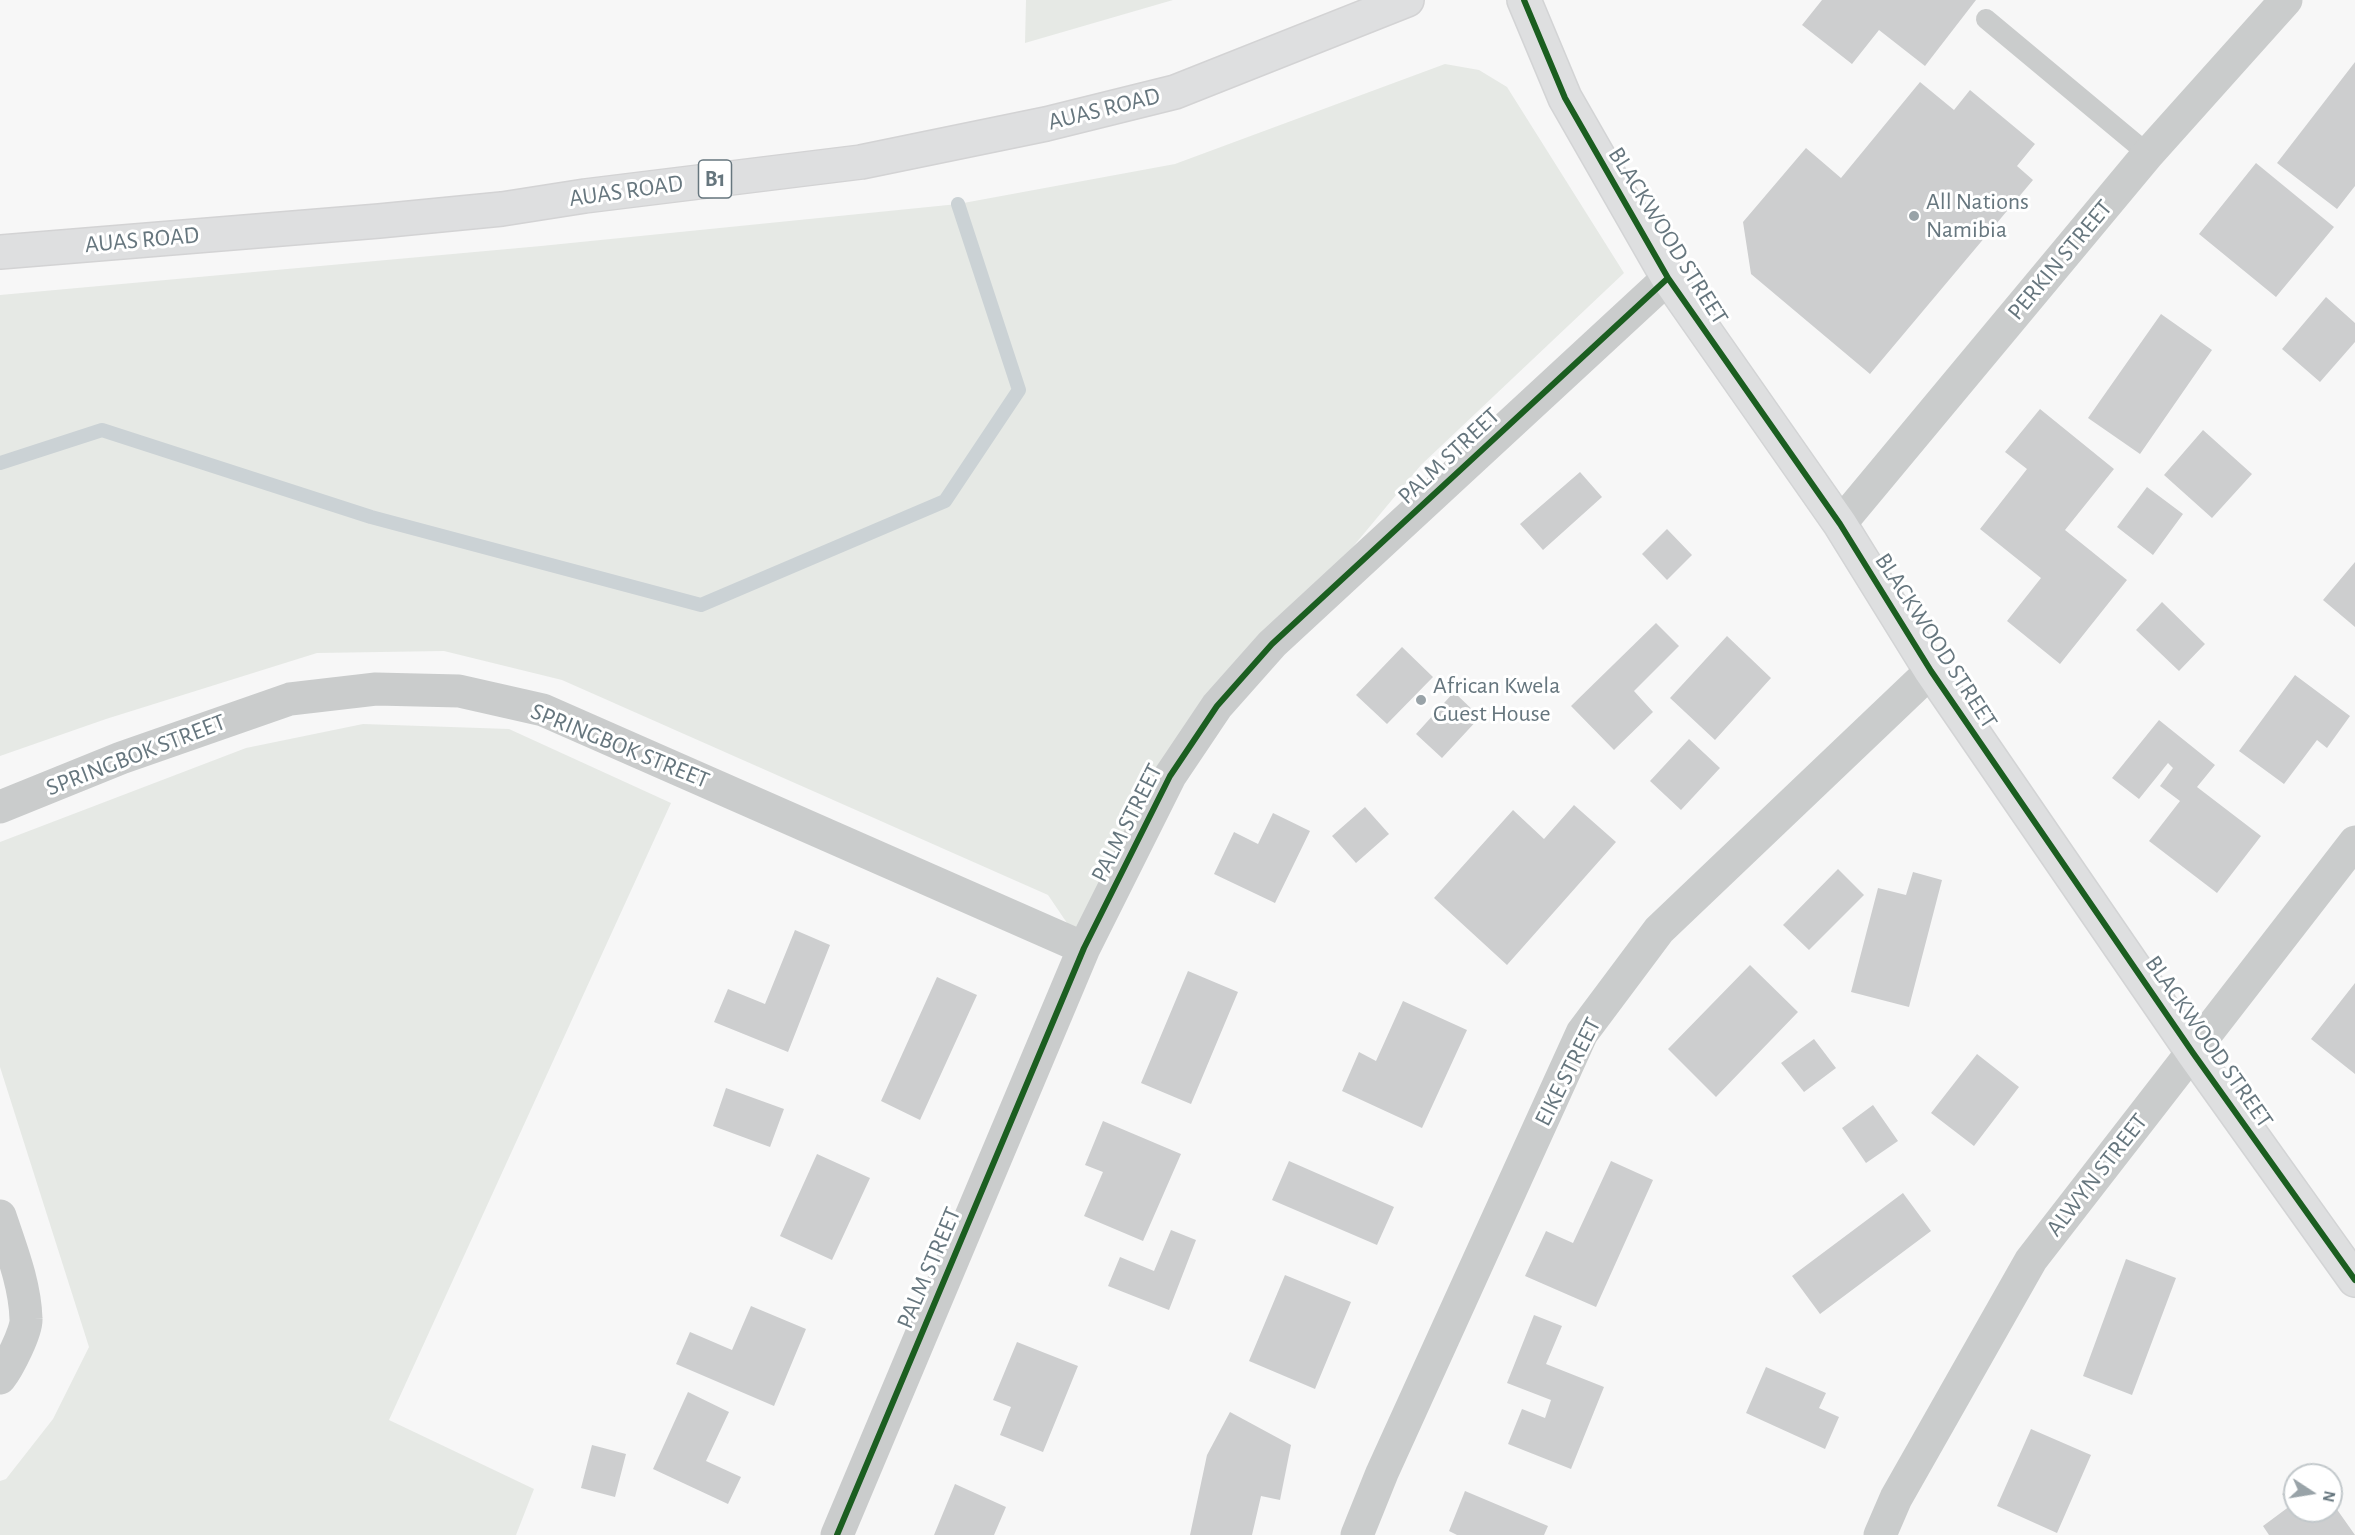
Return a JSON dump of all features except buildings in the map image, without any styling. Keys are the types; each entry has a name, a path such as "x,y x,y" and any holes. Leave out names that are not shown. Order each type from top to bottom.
{"street":[{"name":"AUAS ROAD","path":"0,252 502,209 620,191 861,162 1046,124 1175,92 1407,0"},
{"name":"BLACKWOOD STREET","path":"1524,0 1565,98 1668,278 1840,524 1931,671 2193,1053 2355,1280"},
{"name":"PERKIN STREET","path":"1840,524 2148,154 2286,0"},
{"name":"PALM STREET","path":"837,1535 1084,948 1170,776 1216,706 1281,636 1668,278"},
{"name":"EIKE STREET","path":"1357,1535 1382,1473 1582,1033 1659,930 1931,671"},
{"name":"SPRINGBOK STREET","path":"0,807 121,758 290,699 376,689 459,691 543,710 1084,948"},
{"name":"ALWYN STREET","path":"1880,1535 1896,1498 2031,1260 2355,842"},
{"path":"0,1216 17,1270 27,1322 4,1372"}],"lane":[{"path":"1986,20 2148,154"}],"shaded area":[{"path":"1026,0 1173,0 1025,43"},
{"path":"1445,64 1479,70 1507,87 1624,273 1421,465 1272,644 1217,706 1084,948 1048,895 562,680 444,651 317,653 106,719 0,756 0,295 541,246 958,204 1175,164"},
{"path":"363,724 509,729 671,803 389,1420 534,1489 516,1535 0,1535 0,1481 6,1479 53,1419 89,1347 0,1067 0,842 246,748"}],"waterway":[{"path":"0,463 102,430 371,517 701,605 945,501 1019,390 958,204"}],"cycle path":[{"path":"1524,0 1565,98 1668,278 1840,524 1931,671 2193,1053 2355,1280"},
{"path":"837,1535 1084,948 1170,776 1217,706 1272,644 1668,278"}],"place":[{"name":"All Nations Namibia","path":"1914,216"},
{"name":"African Kwela Guest House","path":"1421,700"}]}
